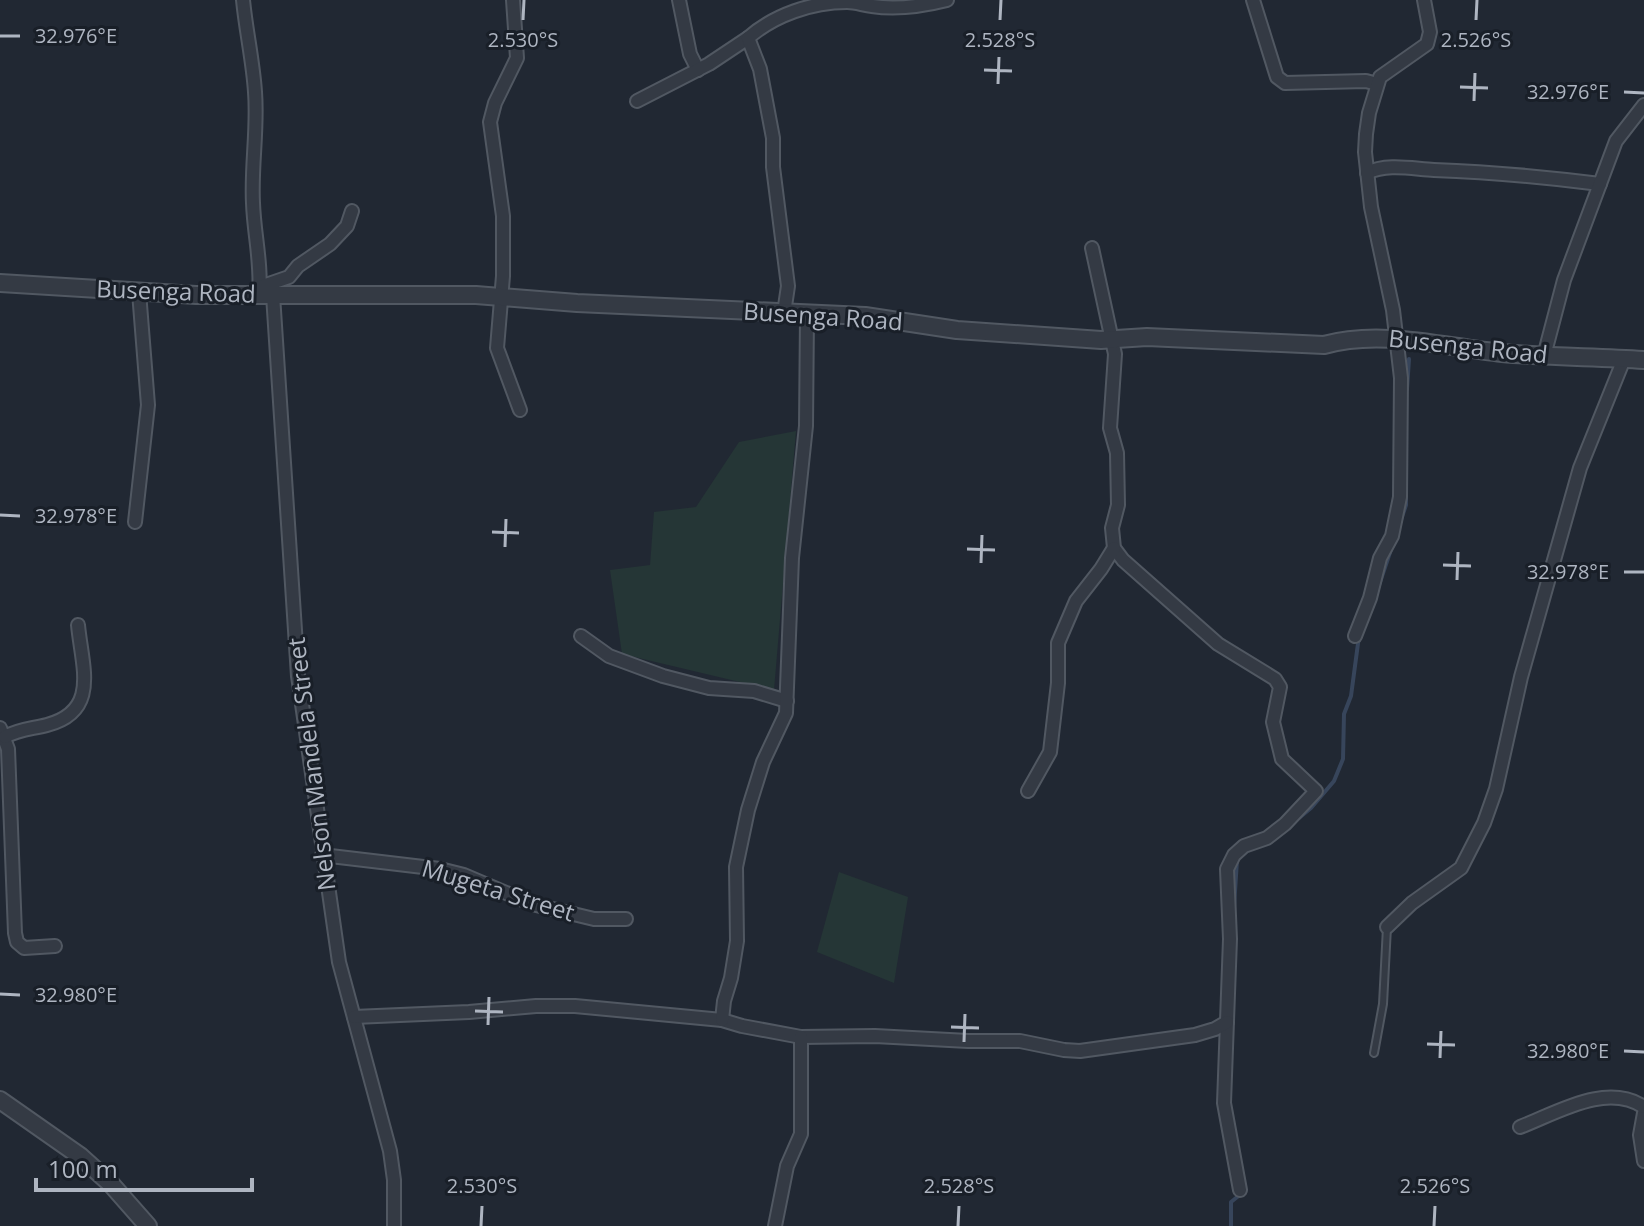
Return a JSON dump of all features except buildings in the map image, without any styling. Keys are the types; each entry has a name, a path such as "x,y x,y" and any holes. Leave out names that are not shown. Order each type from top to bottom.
{"street":[{"name":"Nelson Mandela Street","path":"243,0 255,91 252,167 298,676 339,962 390,1151 394,1180 394,1226"},
{"path":"513,0 517,58 495,103 490,122 503,216 497,348 520,410"},
{"path":"679,0 690,54 698,70"},
{"path":"637,101 698,70 778,16 844,2 930,4 947,0"},
{"path":"1253,0 1277,77 1285,83 1366,81 1377,84"},
{"path":"1355,636 1370,598 1380,558 1392,536 1398,515 1401,378 1385,267 1371,207 1366,134 1377,84 1388,70 1427,44 1430,32 1424,0"},
{"path":"748,38 760,69 773,138 773,167 788,286 784,313"},
{"path":"1544,356 1564,280 1616,141 1644,105"},
{"path":"1367,173 1379,168 1429,169 1600,184"},
{"path":"264,293 330,244 347,226 352,211"},
{"path":"1092,248 1115,354 1110,428 1118,467 1118,505 1112,528 1114,548 1123,560 1218,644 1275,679 1280,687 1273,722 1282,759 1316,791 1267,838 1244,846 1234,855 1227,869 1230,939 1224,1103 1240,1190"},
{"name":"Busenga Road","path":"0,283 139,292 501,297 865,316 957,330 1110,339 1147,337 1324,345 1343,340 1397,338 1502,353 1644,360"},
{"path":"135,522 148,405 139,292"},
{"path":"722,1020 737,941 736,867 748,810 763,762 786,713 792,558 806,426 807,315"},
{"path":"1387,927 1412,903 1461,868 1484,823 1496,789 1525,662 1580,468 1624,359"},
{"path":"1028,791 1050,752 1058,683 1058,643 1076,601 1114,548"},
{"path":"55,946 24,948 17,942 8,749 2,733 49,725 77,710 81,703 84,667 78,625"},
{"path":"581,636 609,656 663,676 709,688 754,691 787,701"},
{"name":"Mugeta Street","path":"322,855 440,869 464,875 532,904 594,919 626,919"},
{"path":"354,1017 549,1006 722,1020 801,1037 1020,1041 1080,1051 1195,1035 1227,1022"},
{"path":"775,1226 787,1166 801,1134 801,1037"},
{"path":"1520,1127 1596,1098 1633,1100 1644,1107"},
{"path":"0,1100 80,1156 111,1184 148,1226"},
{"path":"1644,1113 1640,1135 1644,1161"}],"lane":[{"path":"1374,1053 1383,1004 1387,927"}],"shaded area":[{"path":"796,431 774,690 622,654 610,570 650,565 654,512 696,507 739,442"},
{"path":"839,872 908,897 894,983 817,952"}],"waterway":[{"path":"1407,389 1409,359"},
{"path":"1377,591 1406,505 1406,465"},
{"path":"1299,818 1334,781 1343,759 1344,714 1351,696 1359,636"},
{"path":"1234,907 1237,860"},
{"path":"1231,1226 1231,1202 1241,1194"}]}
